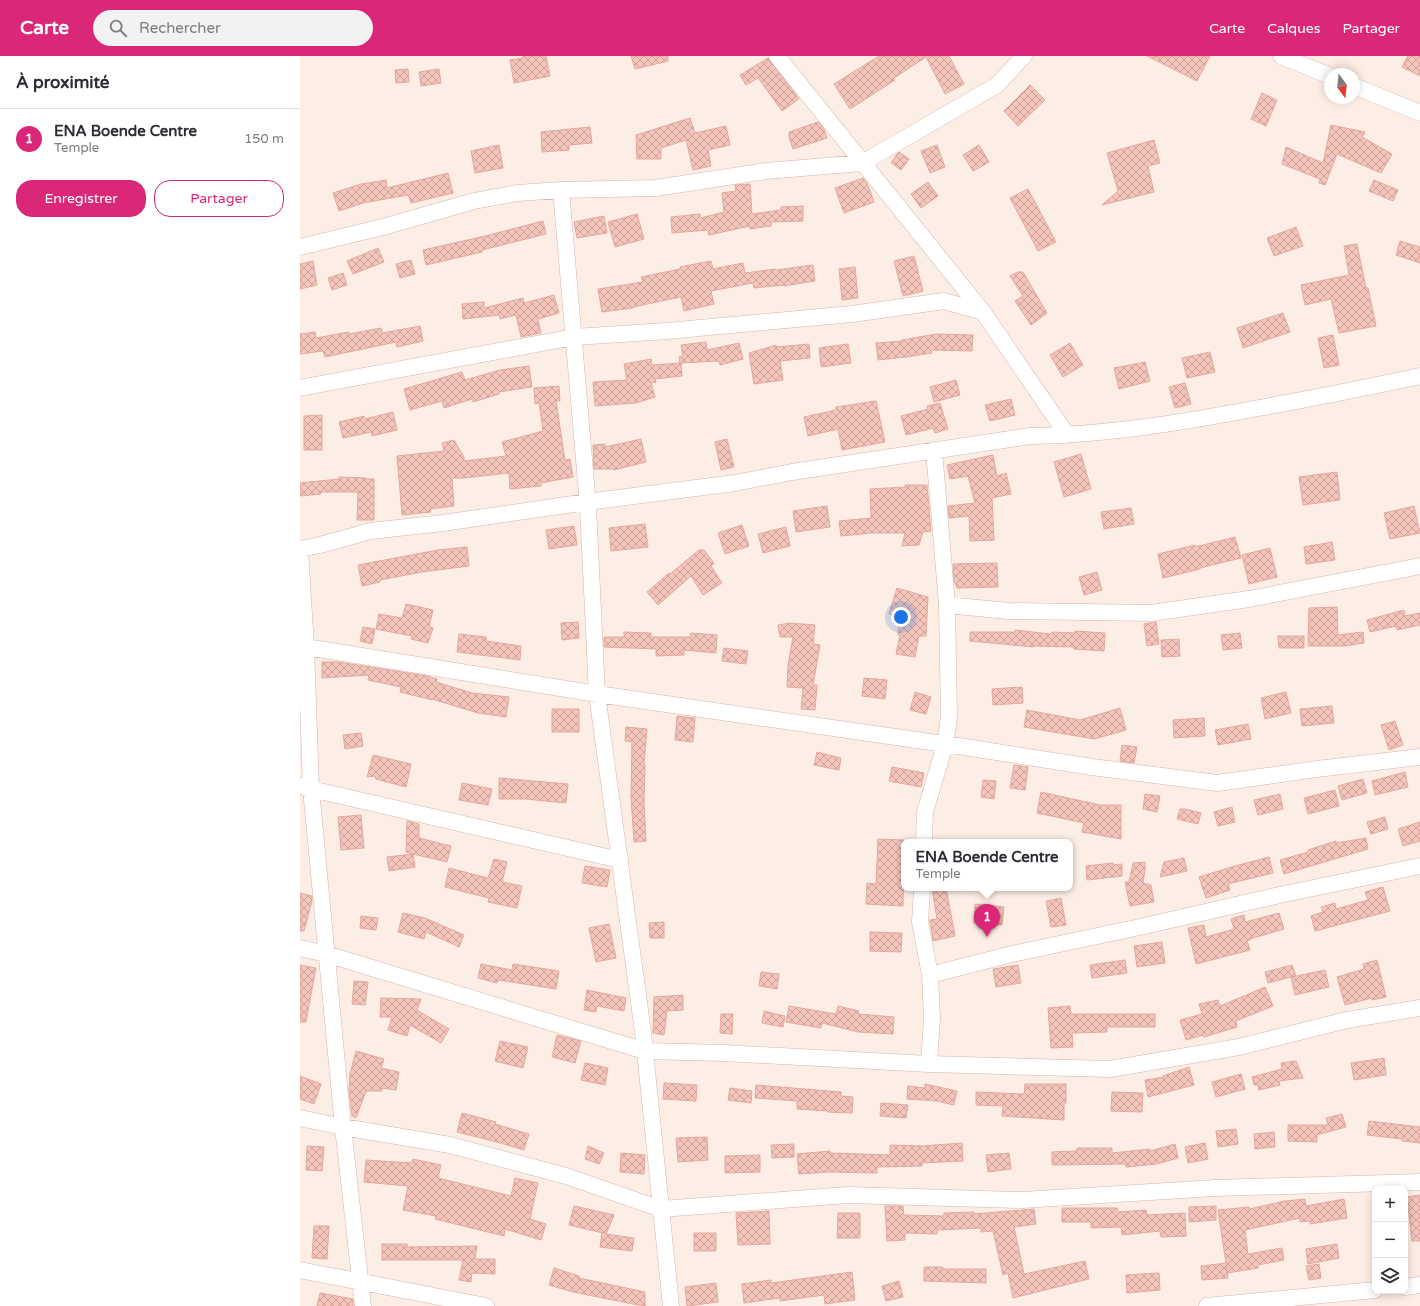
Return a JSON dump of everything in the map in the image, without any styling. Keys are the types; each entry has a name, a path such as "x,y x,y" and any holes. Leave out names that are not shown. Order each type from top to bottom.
{"street":[{"path":"777,56 984,312 1067,435"},
{"path":"300,247 383,227 474,201 517,193 561,190 656,188 766,171 862,163 997,85 1024,56"},
{"path":"1281,56 1324,74"},
{"path":"1360,88 1420,113"},
{"path":"561,190 587,502 597,694 645,1051 671,1306"},
{"path":"300,388 574,337 667,331 852,314 944,301 984,312"},
{"path":"363,1306 326,954 305,787 306,647 300,549 371,531 443,523 587,502 735,483 792,472 1030,436 1067,435 1180,422 1420,376"},
{"path":"924,839 925,812 945,745 949,717 947,605 934,450"},
{"path":"947,605 1008,611 1152,613 1249,599 1420,566"},
{"path":"306,647 597,694 1092,767 1217,783 1317,769 1420,758"},
{"path":"305,787 620,860"},
{"path":"930,975 1012,954 1140,927 1284,894 1420,866"},
{"path":"922,891 920,922 930,975 932,1018 929,1064"},
{"path":"300,948 326,954 645,1051 724,1053 929,1064 1110,1069 1239,1047 1347,1020 1420,1008"},
{"path":"300,1118 457,1147 566,1176 661,1209 848,1195 1022,1200 1215,1188 1420,1182"},
{"path":"300,1270 486,1306"},
{"path":"1408,1287 1420,1285"},
{"path":"1207,1306 1372,1290"}],"building":[{"path":"523,56 546,56 550,76 514,83 510,60 524,58"},
{"path":"631,56 668,56 668,61 635,69"},
{"path":"879,56 949,56 964,84 945,94 926,57 894,78 895,80 850,109 834,84"},
{"path":"1147,56 1210,56 1197,81"},
{"path":"1408,56 1420,56 1420,76 1402,67"},
{"path":"768,58 799,99 782,111 758,78 746,85 740,75"},
{"path":"408,69 409,82 396,83 395,70"},
{"path":"439,69 441,83 421,86 419,72"},
{"path":"1030,85 1045,100 1018,126 1004,111"},
{"path":"1262,93 1277,100 1266,126 1251,119"},
{"path":"690,118 695,133 726,126 730,145 708,150 711,166 693,170 686,140 661,148 661,159 637,159 636,135"},
{"path":"818,122 824,129 827,138 793,149 789,132"},
{"path":"1331,125 1365,132 1362,137 1392,154 1381,173 1337,154 1325,185 1319,183 1320,179 1282,164 1286,147 1323,163"},
{"path":"590,127 592,143 569,145 569,150 542,152 541,132"},
{"path":"1154,140 1160,163 1148,166 1154,192 1102,205 1118,191 1107,153"},
{"path":"499,145 503,168 475,173 471,151"},
{"path":"937,145 945,167 930,173 921,151"},
{"path":"979,145 989,162 973,171 963,155"},
{"path":"899,152 909,159 901,170 891,163"},
{"path":"448,173 453,193 411,203 408,195 363,203 339,211 333,193 361,184 386,180 387,188"},
{"path":"863,178 867,183 874,202 844,213 835,188"},
{"path":"1374,180 1398,190 1393,201 1369,191"},
{"path":"928,182 938,196 921,208 911,194"},
{"path":"750,184 752,214 781,210 781,207 803,206 803,221 771,222 771,226 750,229 750,226 709,235 708,230 672,233 671,217 700,214 700,218 724,212 722,193 736,191 735,185"},
{"path":"1028,189 1056,242 1038,251 1010,198"},
{"path":"637,214 644,239 615,247 608,222"},
{"path":"604,216 607,233 577,238 574,222"},
{"path":"543,221 546,234 482,250 482,252 426,265 423,250"},
{"path":"1296,227 1303,246 1274,256 1267,238"},
{"path":"1400,241 1420,247 1420,263 1396,255"},
{"path":"1357,244 1376,326 1339,333 1331,299 1305,305 1301,285 1349,275 1344,246"},
{"path":"378,248 384,262 353,274 347,261"},
{"path":"914,256 923,291 903,296 894,261"},
{"path":"411,260 415,274 400,278 396,264"},
{"path":"313,261 317,285 300,289 300,264"},
{"path":"711,261 713,269 743,263 745,273 813,265 815,281 784,286 754,288 753,283 711,291 714,304 684,311 681,297 633,308 602,312 598,289 643,282 641,277"},
{"path":"855,267 858,298 842,300 839,269"},
{"path":"1018,272 1023,272 1047,313 1031,325 1015,301 1023,296 1010,276"},
{"path":"343,273 347,285 332,290 328,278"},
{"path":"554,295 559,313 538,319 541,333 521,337 516,315 500,319 499,315 463,319 462,304 484,302 484,308 523,298 524,303"},
{"path":"1283,313 1290,332 1243,348 1237,328"},
{"path":"420,326 423,341 397,347 396,342 325,357 323,351 300,354 300,334 315,332 316,338 381,328 382,333"},
{"path":"936,334 973,335 972,351 931,350 932,353 878,360 876,343 902,341"},
{"path":"1333,335 1339,365 1324,368 1318,338"},
{"path":"706,342 707,350 739,343 743,359 720,365 719,361 681,363 682,376 655,379 656,382 651,383 655,397 636,403 595,406 593,382 627,380 624,364 651,359 652,365 680,363 679,357 683,356 681,345"},
{"path":"1070,343 1083,365 1063,377 1050,355"},
{"path":"809,344 810,358 780,361 783,380 754,384 749,353 776,345 777,347"},
{"path":"848,344 851,363 821,367 819,348"},
{"path":"1210,352 1215,372 1187,378 1182,358"},
{"path":"1145,362 1150,381 1119,389 1114,368"},
{"path":"529,366 532,387 499,392 499,394 473,402 472,399 444,408 442,401 410,410 404,389 462,372 465,380 500,370"},
{"path":"956,380 960,395 934,402 930,387"},
{"path":"1185,383 1191,404 1175,408 1169,387"},
{"path":"559,386 560,401 556,401 565,460 570,459 573,477 541,483 541,486 510,489 509,473 452,478 454,506 430,509 431,512 402,515 397,456 444,451 442,443 454,440 464,457 464,461 506,456 502,442 543,431 539,403 535,404 534,388"},
{"path":"1011,399 1015,415 990,421 985,405"},
{"path":"876,401 885,442 842,450 838,429 808,436 804,417 836,410 836,407"},
{"path":"940,403 948,429 935,433 933,428 906,435 901,416 928,409 927,406"},
{"path":"393,412 397,430 372,436 371,432 343,438 339,422 364,416 365,419"},
{"path":"322,415 322,450 304,450 304,416"},
{"path":"641,439 646,462 614,470 594,469 593,445 605,444 605,447"},
{"path":"727,439 734,467 721,470 715,442"},
{"path":"1081,454 1091,489 1064,497 1054,462"},
{"path":"993,455 997,476 1006,473 1011,494 992,498 994,540 970,541 969,516 949,518 948,506 975,503 968,476 950,479 947,465"},
{"path":"1337,472 1340,500 1303,505 1299,477"},
{"path":"339,477 374,479 374,520 357,520 358,492 321,492 321,494 300,496 300,483 339,479"},
{"path":"905,485 927,485 931,531 923,532 919,545 902,546 905,533 872,533 841,536 839,521 871,518 870,489 905,487"},
{"path":"827,506 830,527 796,532 793,511"},
{"path":"1414,506 1420,533 1390,539 1384,513"},
{"path":"1131,508 1134,524 1104,529 1101,512"},
{"path":"645,524 648,547 611,551 609,528"},
{"path":"742,525 749,546 725,554 718,533"},
{"path":"574,526 577,545 549,549 546,530"},
{"path":"786,527 790,546 763,553 758,534"},
{"path":"1235,537 1241,558 1163,578 1158,554"},
{"path":"1332,542 1335,560 1306,564 1304,547"},
{"path":"467,547 469,566 422,572 380,580 380,582 362,586 358,565 438,550"},
{"path":"1270,548 1277,577 1249,584 1242,555"},
{"path":"699,550 704,550 714,563 711,566 722,583 703,595 691,576 658,605 647,592"},
{"path":"997,563 998,587 957,588 954,580 953,564"},
{"path":"1097,572 1102,590 1084,595 1079,577"},
{"path":"897,588 928,597 926,636 919,636 915,657 896,654 900,635 898,635 899,617 889,614"},
{"path":"406,604 433,610 429,627 433,628 428,643 411,639 412,636 376,629 379,614 402,618"},
{"path":"1337,607 1338,635 1363,632 1364,643 1345,646 1308,646 1309,608"},
{"path":"1404,610 1405,616 1420,613 1420,625 1397,630 1396,626 1370,632 1367,620"},
{"path":"578,622 579,638 562,640 561,623"},
{"path":"1156,622 1159,644 1147,646 1144,624"},
{"path":"790,623 815,625 813,644 820,645 813,685 817,685 815,710 801,709 803,688 787,687 788,665 793,637 780,637 778,625"},
{"path":"363,627 375,629 372,644 360,641"},
{"path":"1015,630 1051,634 1052,632 1075,633 1075,631 1105,633 1104,651 1074,649 1074,647 1034,647 970,641 970,632 1015,632"},
{"path":"624,632 651,633 651,637 690,637 691,633 717,635 716,653 684,650 684,655 656,656 656,649 604,647 604,637 624,637"},
{"path":"1240,633 1242,648 1223,650 1221,635"},
{"path":"459,634 486,637 486,641 521,646 520,660 457,652"},
{"path":"1278,636 1304,636 1304,648 1279,648"},
{"path":"1179,639 1180,656 1162,657 1161,640"},
{"path":"724,648 748,651 746,664 722,661"},
{"path":"322,662 338,662 427,676 437,679 436,682 472,693 509,697 506,717 478,713 432,699 400,692 401,687 368,680 369,675 322,678"},
{"path":"864,678 887,680 885,699 862,696"},
{"path":"1022,687 1023,703 993,705 992,689"},
{"path":"915,692 931,697 926,714 910,710"},
{"path":"1286,692 1291,713 1265,719 1261,698"},
{"path":"1332,706 1334,723 1302,726 1300,709"},
{"path":"1120,708 1126,730 1094,739 1024,727 1027,710 1080,720"},
{"path":"552,709 579,709 579,732 552,732"},
{"path":"677,716 695,718 693,742 675,740"},
{"path":"1204,718 1205,736 1174,738 1173,720"},
{"path":"1395,721 1403,745 1389,750 1381,725"},
{"path":"1248,724 1251,739 1218,745 1215,730"},
{"path":"626,727 647,729 644,764 646,841 634,842 631,797 632,742 625,741"},
{"path":"361,733 363,746 345,749 343,735"},
{"path":"1122,745 1137,747 1134,763 1120,761"},
{"path":"817,752 841,758 839,770 814,765"},
{"path":"373,755 411,764 406,787 376,779 375,776 367,777"},
{"path":"1014,765 1028,767 1025,790 1010,788"},
{"path":"892,767 924,773 921,787 889,781"},
{"path":"1405,772 1408,787 1375,795 1372,781"},
{"path":"499,778 568,784 566,803 525,799 499,799"},
{"path":"1363,779 1367,793 1342,800 1338,786"},
{"path":"983,780 996,781 994,799 981,797"},
{"path":"462,783 492,789 488,805 459,800"},
{"path":"1335,790 1339,806 1308,814 1304,798"},
{"path":"1041,792 1100,805 1121,805 1121,839 1082,832 1084,823 1037,813"},
{"path":"1145,794 1160,796 1157,812 1143,809"},
{"path":"1280,794 1283,809 1258,815 1254,800"},
{"path":"1232,807 1235,822 1218,826 1214,812"},
{"path":"1180,809 1201,813 1198,824 1177,819"},
{"path":"361,815 364,848 341,850 338,817"},
{"path":"1385,817 1388,829 1371,834 1367,822"},
{"path":"407,821 419,824 419,838 451,846 447,862 406,852"},
{"path":"1420,822 1420,841 1403,846 1398,829"},
{"path":"1366,838 1368,849 1284,874 1280,860 1308,852 1308,850 1336,841 1336,843"},
{"path":"878,839 901,840 901,891 903,891 903,906 866,904 867,883 876,884"},
{"path":"413,854 415,867 389,871 387,857"},
{"path":"1269,857 1273,873 1228,884 1230,890 1206,898 1199,877"},
{"path":"1184,858 1187,871 1160,877 1164,862"},
{"path":"494,859 507,862 502,882 522,886 517,908 488,902 489,898 445,887 449,868 488,878"},
{"path":"1145,862 1143,883 1151,885 1154,902 1130,906 1125,882 1129,882 1133,863"},
{"path":"1113,863 1113,865 1122,864 1122,876 1087,880 1086,866"},
{"path":"585,866 610,870 607,887 582,883"},
{"path":"1383,887 1390,911 1315,931 1311,916 1323,912 1321,907 1335,903 1336,909 1368,900 1365,892"},
{"path":"932,891 947,891 955,936 933,941 930,920 937,919"},
{"path":"300,893 312,896 304,931 300,931"},
{"path":"1061,898 1066,925 1051,927 1046,901"},
{"path":"975,904 1004,907 1002,925 974,923"},
{"path":"403,913 425,918 464,935 459,947 426,932 424,939 398,932"},
{"path":"1279,913 1284,929 1250,939 1247,941 1250,950 1196,964 1188,928 1204,925 1206,937 1234,929 1231,919 1244,915 1245,922"},
{"path":"361,916 378,918 376,930 360,928"},
{"path":"664,922 664,938 650,938 649,923"},
{"path":"609,924 616,958 596,962 589,928"},
{"path":"870,932 902,933 901,952 870,951"},
{"path":"1162,942 1165,963 1137,967 1134,946"},
{"path":"1125,960 1127,973 1092,978 1090,965"},
{"path":"1377,960 1386,997 1372,1000 1372,998 1345,1005 1337,977 1364,969 1363,964"},
{"path":"481,964 512,970 513,964 559,971 556,989 498,980 497,983 478,978"},
{"path":"300,965 316,968 306,1022 300,1022"},
{"path":"1018,965 1021,983 996,987 993,969"},
{"path":"1292,965 1296,976 1292,977 1325,970 1329,987 1295,995 1291,977 1268,983 1265,972"},
{"path":"761,972 779,974 777,989 759,986"},
{"path":"354,981 368,982 365,1005 352,1004"},
{"path":"1265,987 1273,1006 1236,1021 1237,1027 1204,1037 1203,1035 1186,1040 1180,1020 1202,1014 1199,1004 1218,1000 1220,1006"},
{"path":"587,990 626,998 624,1011 597,1006 596,1012 584,1010"},
{"path":"683,995 683,1010 667,1011 664,1035 653,1033 654,997"},
{"path":"381,998 421,999 417,1010 449,1029 441,1043 410,1025 407,1036 388,1030 392,1017 380,1017"},
{"path":"789,1006 836,1014 838,1006 859,1011 858,1014 894,1017 893,1034 858,1032 822,1023 821,1028 786,1022"},
{"path":"1070,1006 1071,1014 1155,1014 1155,1027 1107,1027 1107,1032 1072,1033 1073,1047 1051,1048 1048,1008"},
{"path":"764,1011 785,1016 783,1027 762,1023"},
{"path":"721,1014 733,1014 732,1034 720,1033"},
{"path":"557,1035 581,1041 575,1063 552,1057"},
{"path":"500,1041 528,1047 523,1068 495,1061"},
{"path":"356,1051 384,1059 381,1068 399,1072 396,1090 382,1088 382,1091 366,1091 356,1118 352,1116 349,1091 350,1074"},
{"path":"1384,1058 1386,1075 1354,1080 1351,1063"},
{"path":"1296,1061 1303,1078 1279,1081 1280,1085 1259,1090 1258,1085 1254,1085 1252,1077 1282,1069 1281,1063"},
{"path":"585,1063 608,1068 605,1085 581,1080"},
{"path":"1189,1067 1194,1085 1148,1097 1145,1080 1164,1077 1163,1076"},
{"path":"1241,1074 1245,1089 1216,1097 1212,1082"},
{"path":"300,1076 321,1084 314,1104 300,1099"},
{"path":"664,1083 697,1085 696,1101 663,1099"},
{"path":"925,1084 957,1091 954,1105 937,1101 907,1099 908,1086 925,1088"},
{"path":"1025,1084 1066,1084 1064,1120 1002,1116 1003,1106 976,1105 976,1092 1024,1094"},
{"path":"756,1085 841,1092 841,1096 853,1097 852,1113 797,1109 797,1101 755,1098"},
{"path":"730,1088 752,1091 751,1103 728,1100"},
{"path":"1112,1092 1143,1093 1142,1112 1111,1111"},
{"path":"881,1103 908,1105 906,1118 880,1116"},
{"path":"462,1113 496,1122 495,1124 529,1134 524,1150 457,1132"},
{"path":"1342,1114 1346,1127 1317,1135 1317,1142 1288,1141 1288,1125 1328,1125 1326,1118"},
{"path":"1369,1121 1420,1127 1420,1143 1402,1141 1402,1139 1367,1135"},
{"path":"1236,1129 1238,1144 1218,1147 1216,1131"},
{"path":"1274,1132 1275,1147 1255,1149 1254,1134"},
{"path":"707,1137 708,1160 678,1162 676,1138"},
{"path":"962,1143 963,1161 922,1163 922,1166 877,1167 877,1173 829,1172 799,1174 797,1154 830,1151 830,1153 890,1155 890,1145 922,1146"},
{"path":"1205,1143 1208,1159 1188,1163 1185,1147"},
{"path":"794,1144 794,1157 772,1158 771,1145"},
{"path":"1175,1144 1178,1158 1157,1164 1126,1167 1126,1164 1052,1165 1052,1152 1077,1151 1077,1148 1112,1148 1112,1153 1150,1149 1150,1151"},
{"path":"307,1146 324,1147 322,1171 306,1170"},
{"path":"588,1146 604,1153 599,1164 585,1159"},
{"path":"621,1153 645,1155 644,1174 620,1172"},
{"path":"1009,1153 1011,1169 988,1172 986,1155"},
{"path":"760,1155 760,1172 725,1173 725,1156"},
{"path":"413,1159 441,1165 438,1178 511,1196 515,1178 538,1183 530,1219 546,1224 541,1240 505,1229 504,1236 435,1219 436,1216 403,1210 408,1186 364,1182 366,1160 412,1163"},
{"path":"1420,1195 1420,1241 1412,1241 1408,1197"},
{"path":"1305,1199 1306,1206 1344,1199 1347,1218 1310,1224 1310,1221 1300,1222 1300,1218 1245,1230 1248,1254 1282,1248 1284,1260 1258,1265 1258,1268 1227,1273 1228,1278 1202,1280 1201,1266 1226,1263 1218,1210 1249,1207 1249,1209 1285,1201"},
{"path":"574,1206 614,1215 606,1234 634,1238 632,1251 600,1247 603,1233 569,1225"},
{"path":"885,1206 903,1206 904,1215 944,1216 944,1213 974,1212 974,1214 1034,1209 1036,1224 1014,1227 1024,1274 1085,1261 1089,1279 1013,1298 1008,1273 1003,1275 993,1231 981,1232 981,1228 937,1230 937,1234 905,1233 905,1240 887,1241"},
{"path":"1216,1206 1216,1220 1189,1222 1189,1207"},
{"path":"1062,1208 1117,1208 1118,1212 1146,1210 1147,1215 1185,1213 1186,1236 1161,1237 1160,1231 1122,1235 1121,1227 1091,1228 1091,1222 1062,1222"},
{"path":"769,1211 770,1244 738,1245 736,1213"},
{"path":"838,1213 860,1213 860,1238 837,1238"},
{"path":"314,1226 329,1226 327,1259 312,1258"},
{"path":"694,1233 716,1233 716,1251 694,1251"},
{"path":"382,1244 407,1244 407,1247 477,1246 475,1259 495,1259 495,1274 472,1273 471,1282 459,1280 463,1260 382,1260"},
{"path":"1337,1244 1339,1258 1308,1264 1306,1249"},
{"path":"1319,1264 1321,1278 1309,1280 1306,1266"},
{"path":"924,1267 943,1267 943,1269 986,1269 986,1283 924,1281"},
{"path":"554,1268 579,1276 579,1278 645,1292 645,1306 573,1292 549,1285"},
{"path":"852,1272 855,1300 825,1304 824,1295 780,1301 780,1298 744,1303 742,1284 771,1280 771,1283"},
{"path":"1159,1273 1160,1290 1127,1293 1126,1275"},
{"path":"899,1281 903,1297 886,1301 882,1286"},
{"path":"716,1283 718,1302 687,1306 685,1287"},
{"path":"320,1293 353,1299 353,1306 317,1306"}],"place":[{"name":"ENA Boende Centre","path":"987,937"}]}
